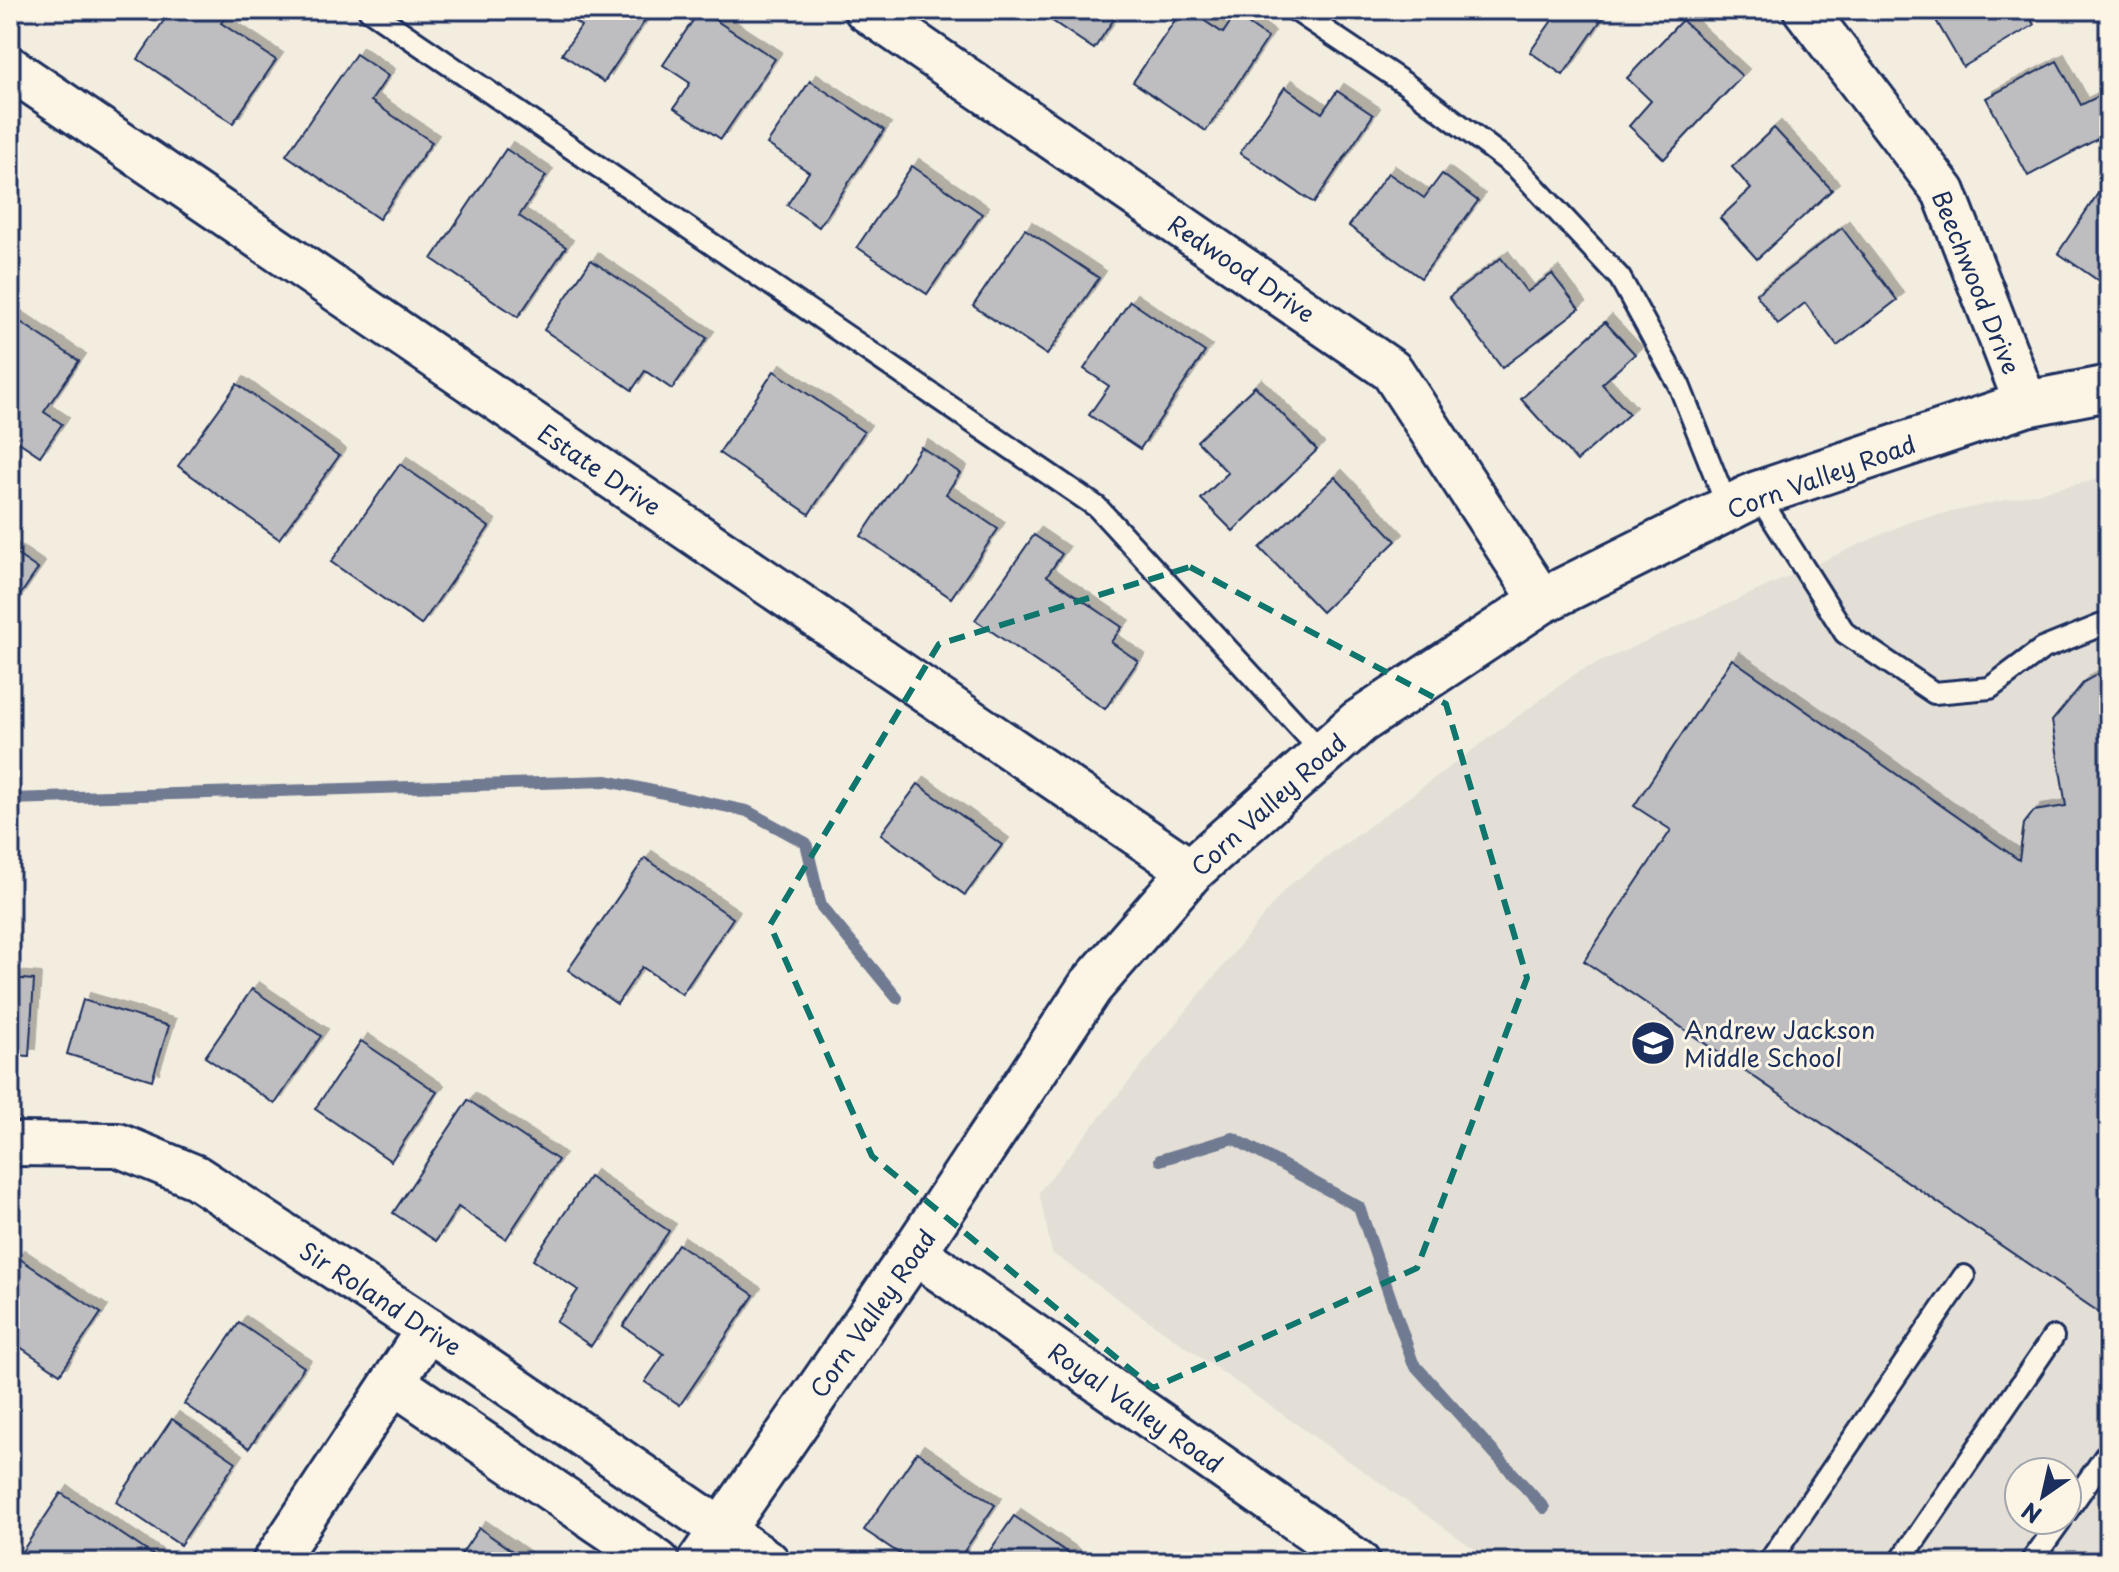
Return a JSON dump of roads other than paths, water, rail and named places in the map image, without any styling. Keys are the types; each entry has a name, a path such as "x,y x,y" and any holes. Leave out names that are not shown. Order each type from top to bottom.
{"main road":[{"name":"Corn Valley Road","path":"711,1546 914,1252 1090,987 1191,871 1359,722 1542,601 1743,501 2026,404 2109,388"}],"street":[{"name":"Redwood Drive","path":"866,10 1392,371 1542,601"},
{"name":"Beechwood Drive","path":"1805,10 1944,192 2026,404"},
{"name":"Estate Drive","path":"10,68 1191,871"},
{"name":"Sir Roland Drive","path":"10,1144 118,1145 196,1177 428,1329 711,1546 768,1562"},
{"name":"Royal Valley Road","path":"914,1252 1358,1562"},
{"path":"274,1562 428,1329"},
{"path":"393,1382 658,1562"}],"lane":[{"path":"369,10 1097,507 1324,754"},
{"path":"1295,10 1407,85 1517,168 1620,278 1743,501 1845,633 1934,693 1990,688 2042,649 2109,622"},
{"path":"1769,1562 1964,1276"},
{"path":"1900,1562 2053,1337"},
{"path":"2083,1488 2109,1451"},
{"path":"2031,1562 2050,1536"}],"waterway":[{"path":"10,799 607,781 747,811 806,843 821,906 897,998"},
{"path":"1160,1160 1233,1138 1359,1207 1413,1363 1544,1508"}],"place":[{"name":"Andrew Jackson Middle School","path":"1653,1043"}]}
